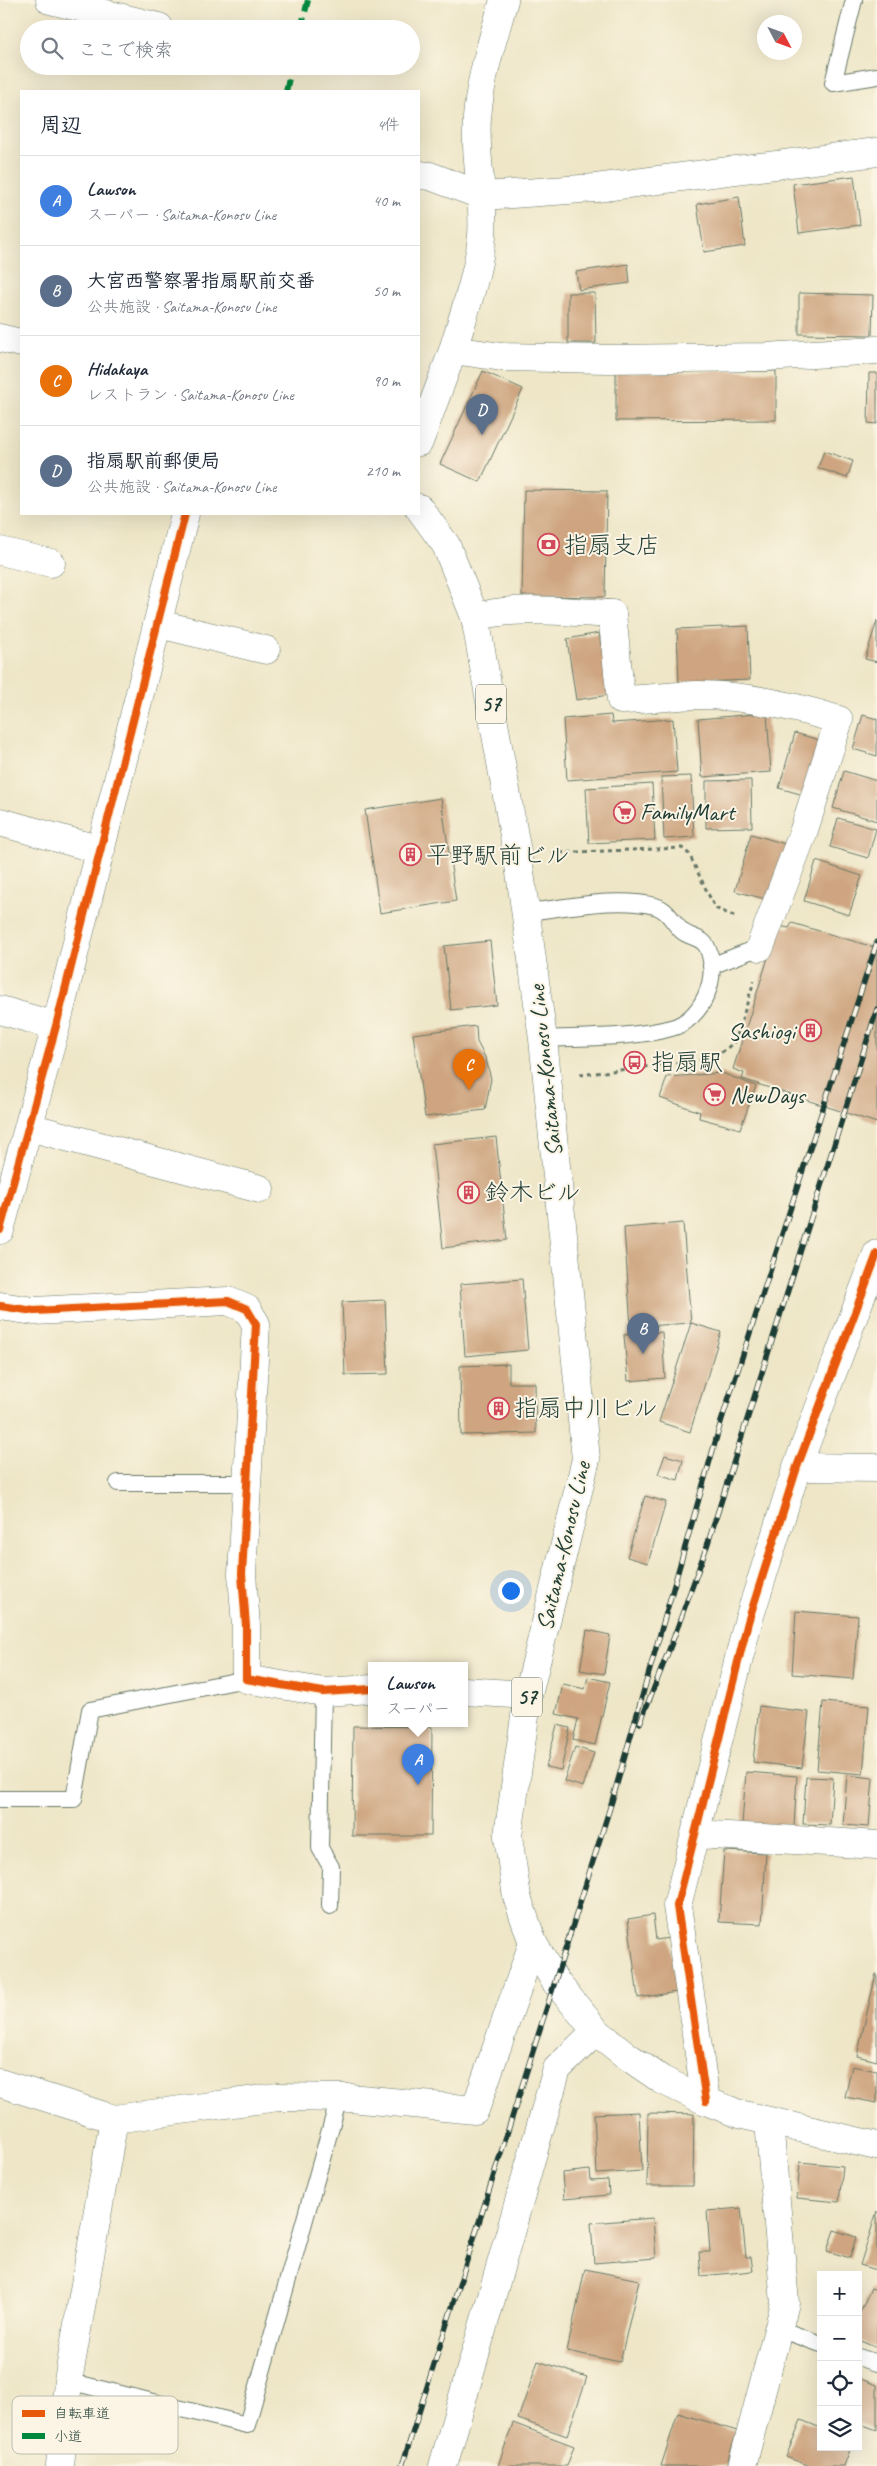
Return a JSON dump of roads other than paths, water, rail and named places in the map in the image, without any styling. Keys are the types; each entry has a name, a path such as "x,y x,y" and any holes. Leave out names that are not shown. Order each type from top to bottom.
{"street":[{"path":"50,0 131,20"},
{"path":"420,439 453,350 472,284 482,237 483,196 478,159 477,119 483,72 504,0"},
{"path":"420,175 430,176 483,196 596,188 877,152"},
{"path":"0,338 20,343"},
{"path":"453,350 502,357 608,359 766,357 877,350"},
{"name":"Saitama-Konosu Line","path":"420,509 446,545 475,617 527,912 543,1039 586,1459 528,1695 508,1836 517,1897 534,1943 555,1981 596,2031 662,2080 706,2102 739,2114 877,2146"},
{"path":"0,1230 6,1185 29,1127 56,1026 159,624 185,515"},
{"path":"0,551 51,563"},
{"path":"475,617 504,611 612,614 621,700 698,695 728,697 804,709 839,720 803,833 760,947"},
{"path":"159,624 266,650"},
{"path":"0,822 101,850"},
{"path":"0,1010 56,1026"},
{"path":"29,1127 260,1189"},
{"path":"706,2102 677,1906 748,1622 797,1467 877,1254"},
{"path":"0,1306 34,1311 228,1301 247,1308 256,1324 242,1574 246,1626 246,1680 323,1692 368,1689"},
{"path":"797,1467 877,1468"},
{"path":"468,1692 528,1695"},
{"path":"696,1834 877,1845"},
{"path":"0,2084 114,2119 278,2096 338,2098 475,2110 534,1943"},
{"path":"443,2466 557,2069 596,2031"},
{"path":"67,2396 114,2119"},
{"path":"742,2466 786,2303 769,2122"}],"lane":[{"path":"854,0 833,83 877,76"},
{"path":"527,912 614,903 636,903 657,906 668,913 683,932 699,938 707,947 711,966 709,985 703,1003 691,1019 672,1028 642,1033 543,1039"},
{"path":"711,966 760,947"},
{"path":"118,1483 247,1483"},
{"path":"0,1799 74,1799 90,1710 246,1680"},
{"path":"323,1692 320,1848 331,1867 330,1906"},
{"path":"178,2408 246,2425 338,2098"},
{"path":"779,2329 817,2343"},
{"path":"862,2358 877,2364"},
{"path":"68,2381 129,2396"}],"railway":[{"path":"402,2466 612,1801 721,1422 877,942"},
{"path":"640,1723 708,1543 877,1009"}],"place":[{"name":"指扇駅前郵便局","path":"482,435"},
{"name":"指扇支店","path":"548,545"},
{"name":"FamilyMart","path":"624,812"},
{"name":"平野駅前ビル","path":"410,855"},
{"name":"Sashiogi","path":"811,1031"},
{"name":"指扇駅","path":"635,1062"},
{"name":"Hidakaya","path":"469,1090"},
{"name":"NewDays","path":"714,1095"},
{"name":"鈴木ビル","path":"469,1192"},
{"name":"大宮西警察署指扇駅前交番","path":"643,1354"},
{"name":"指扇中川ビル","path":"498,1408"},
{"name":"Lawson","path":"418,1785"}]}
